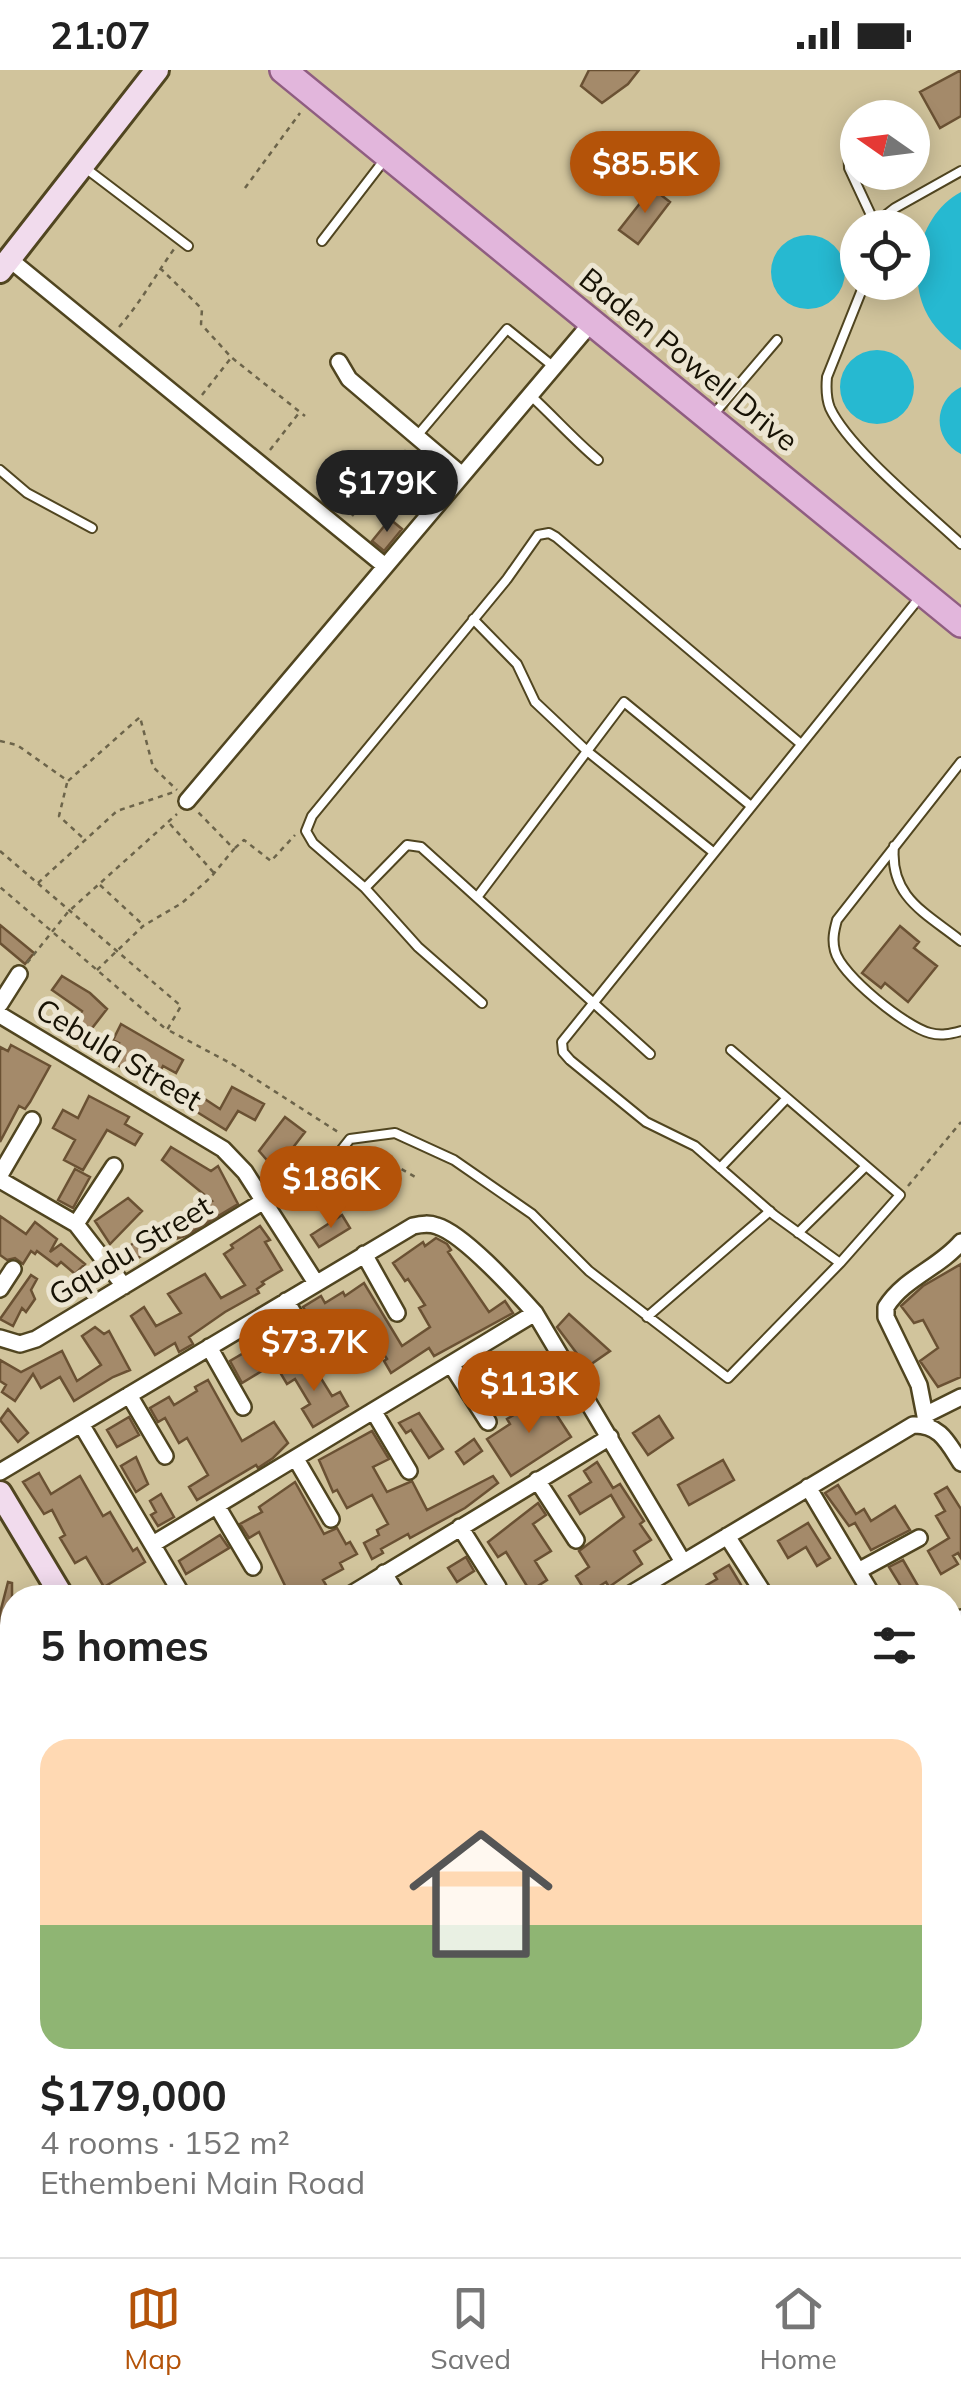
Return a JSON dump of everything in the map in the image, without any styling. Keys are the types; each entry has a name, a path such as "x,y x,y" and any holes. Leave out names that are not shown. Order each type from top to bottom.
{"main road":[{"path":"2,266 157,70"},
{"name":"Baden Powell Drive","path":"283,70 961,624"},
{"path":"0,1493 55,1585"}],"street":[{"path":"2,266 108,339 385,566"},
{"path":"187,801 592,322"},
{"path":"339,362 349,379 462,476"},
{"name":"Cebula Street","path":"0,1004 19,974"},
{"name":"Cebula Street","path":"0,1015 224,1149 245,1172 316,1283"},
{"path":"32,1120 0,1177 76,1224 124,1286"},
{"name":"Gqudu Street","path":"0,1338 20,1344 31,1342 335,1158"},
{"path":"76,1224 114,1166"},
{"path":"0,1472 413,1226 439,1226 450,1231 509,1284 534,1313 683,1562"},
{"path":"961,1242 946,1259 910,1281 886,1307 886,1317 919,1386 926,1420 942,1434 961,1463"},
{"path":"364,1254 397,1312"},
{"name":"Gqudu Street","path":"0,1290 13,1269"},
{"path":"286,1302 321,1358"},
{"path":"153,1544 534,1313"},
{"path":"209,1347 243,1407"},
{"path":"452,1366 488,1422"},
{"path":"129,1395 164,1456"},
{"path":"645,1585 961,1397"},
{"path":"374,1412 409,1471"},
{"path":"81,1424 177,1585"},
{"path":"365,1585 610,1436"},
{"path":"296,1459 331,1520"},
{"path":"538,1480 576,1540"},
{"path":"808,1487 866,1585"},
{"path":"217,1506 253,1566"},
{"path":"460,1528 497,1585"},
{"path":"727,1536 758,1585"},
{"path":"858,1571 919,1538"},
{"path":"384,1573 391,1585"}],"lane":[{"path":"322,241 388,155"},
{"path":"80,164 185,243"},
{"path":"892,210 961,171"},
{"path":"858,300 827,377 826,394 831,409 849,438 961,544"},
{"path":"417,436 507,329 554,367"},
{"path":"710,418 777,340"},
{"path":"530,395 558,420 562,430 598,460"},
{"path":"0,470 27,493 92,528"},
{"path":"482,1003 418,946 306,831 312,816 542,532 548,533 801,744"},
{"path":"840,1263 770,1211 695,1146 646,1122 563,1052 565,1035 923,593"},
{"path":"472,618 517,664 535,702 587,751 713,852"},
{"path":"478,896 624,702 751,806"},
{"path":"961,762 837,920 833,934 840,965 914,1026 947,1035 961,1031"},
{"path":"365,888 411,843 421,847 650,1054"},
{"path":"894,846 892,864 900,888 961,941"},
{"path":"335,1158 350,1139 396,1134 454,1160 532,1214 589,1271 728,1378 900,1195 730,1050"},
{"path":"720,1168 787,1098"},
{"path":"798,1232 866,1166"},
{"path":"647,1317 770,1211"}],"path":[{"path":"245,188 313,94"},
{"path":"108,339 144,298 149,282 160,268 185,243"},
{"path":"160,268 202,308 201,324 231,357 305,416"},
{"path":"192,408 231,357"},
{"path":"260,463 300,412"},
{"path":"342,529 417,436"},
{"path":"36,884 118,811 178,791 153,767 140,717 68,781 59,816 85,840"},
{"path":"0,741 16,745 68,781"},
{"path":"19,974 68,912 168,823 187,801 234,849"},
{"path":"168,823 214,873"},
{"path":"97,970 143,926 182,904 244,840 271,862 296,833 306,831"},
{"path":"0,850 180,1006 167,1030"},
{"path":"100,885 143,926"},
{"path":"0,887 167,1030 232,1064 417,1178"},
{"path":"900,1195 961,1122"}],"water":[{"path":"961,192 961,350 940,332 922,300 930,300 930,223 947,201"},
{"path":"808,235 834,246 840,255 840,289 834,298 808,309 782,298 771,272 782,246"},
{"path":"877,350 903,361 914,387 903,413 877,424 851,413 840,387 851,361"},
{"path":"961,387 961,454 945,439 940,420 945,401"}],"building":[{"path":"589,70 639,70 628,84 602,103 581,86"},
{"path":"961,70 961,116 940,128 930,110 930,100 924,100 920,92"},
{"path":"652,188 670,202 638,244 619,230"},
{"path":"390,519 402,529 384,551 372,541"},
{"path":"0,925 34,953 25,964 0,943"},
{"path":"900,926 919,942 914,948 937,966 908,1002 885,983 881,988 862,973"},
{"path":"62,976 107,1009 82,1041 69,1032 82,1011 52,990"},
{"path":"121,1024 183,1060 176,1073 163,1066 152,1087 110,1060 119,1043 113,1040"},
{"path":"11,1045 50,1066 25,1109 19,1106 0,1142 0,1047 8,1051"},
{"path":"185,1086 220,1109 232,1087 264,1104 255,1120 238,1111 226,1130 176,1099"},
{"path":"89,1096 129,1117 125,1124 142,1134 135,1145 107,1130 83,1170 64,1160 75,1140 53,1128 63,1110 78,1118"},
{"path":"285,1117 305,1132 288,1154 294,1161 279,1174 259,1151"},
{"path":"171,1147 211,1171 218,1166 238,1204 185,1236 169,1241 168,1238 129,1264 120,1252 212,1201 162,1160"},
{"path":"75,1169 90,1177 73,1208 58,1200"},
{"path":"365,1169 375,1178 366,1190 338,1205 331,1192 345,1183 348,1188"},
{"path":"128,1198 142,1211 110,1244 95,1221"},
{"path":"342,1215 350,1228 319,1247 311,1235"},
{"path":"0,1216 26,1234 35,1222 57,1239 50,1252 61,1244 85,1264 75,1274 61,1262 57,1266 37,1251 31,1251 23,1264 15,1258 7,1260 0,1255"},
{"path":"260,1226 282,1270 262,1282 259,1293 189,1337 193,1344 179,1352 175,1343 155,1355 131,1316 144,1307 156,1326 181,1313 168,1294 205,1274 221,1298 245,1285 224,1254"},
{"path":"436,1238 447,1244 451,1250 448,1252 489,1312 505,1301 513,1313 434,1356 429,1348 391,1373 369,1331 339,1349 329,1332 321,1337 303,1307 321,1296 325,1303 343,1292 345,1296 364,1283 402,1346 430,1327 419,1308 425,1305 393,1263 423,1242 425,1246"},
{"path":"961,1264 961,1377 938,1387 920,1361 938,1348 923,1320 914,1323 901,1306 923,1286"},
{"path":"31,1275 37,1279 31,1290 35,1299 26,1312 22,1308 13,1326 0,1319"},
{"path":"569,1314 610,1351 587,1367 557,1327"},
{"path":"95,1327 104,1334 109,1331 130,1370 74,1401 60,1377 41,1388 33,1374 15,1401 2,1392 6,1385 0,1381 0,1360 21,1372 62,1351 77,1381 101,1365 82,1336"},
{"path":"260,1330 278,1361 242,1383 230,1361 252,1348 246,1339"},
{"path":"297,1358 311,1381 319,1375 332,1396 340,1392 348,1406 313,1427 302,1409 310,1404 295,1379 287,1384 278,1369"},
{"path":"512,1360 519,1371 486,1397 477,1383"},
{"path":"208,1380 242,1441 274,1422 288,1443 258,1468 256,1465 197,1500 189,1487 208,1475 187,1438 179,1443 165,1418 158,1422 150,1408 169,1397 174,1405"},
{"path":"545,1397 571,1437 511,1476 487,1439 510,1424 507,1419"},
{"path":"8,1409 28,1433 18,1442 0,1420"},
{"path":"419,1413 443,1449 429,1458 411,1430 406,1433 399,1423"},
{"path":"659,1416 673,1438 648,1455 633,1433"},
{"path":"129,1417 139,1435 117,1447 107,1430"},
{"path":"372,1431 389,1459 373,1467 387,1492 412,1481 427,1510 493,1476 498,1483 465,1508 410,1538 408,1534 381,1549 383,1553 372,1559 364,1543 379,1535 377,1530 388,1524 372,1495 347,1508 337,1490 333,1492 319,1460"},
{"path":"474,1439 482,1451 464,1464 456,1452"},
{"path":"136,1457 148,1484 136,1492 121,1466"},
{"path":"723,1460 734,1480 689,1505 678,1485"},
{"path":"597,1462 613,1488 620,1484 644,1521 640,1524 651,1540 634,1551 642,1564 612,1585 606,1582 582,1585 576,1576 589,1567 579,1551 624,1517 611,1495 580,1514 569,1496 591,1482 584,1471"},
{"path":"39,1473 51,1494 80,1476 103,1516 110,1512 133,1551 137,1548 145,1562 103,1585 86,1557 75,1563 60,1538 65,1535 52,1510 44,1514 23,1482"},
{"path":"295,1482 324,1534 337,1528 357,1554 340,1563 343,1569 323,1580 326,1585 285,1585 259,1532 249,1538 240,1524 262,1512 259,1507"},
{"path":"838,1485 856,1514 864,1509 871,1521 895,1506 910,1530 871,1550 855,1523 849,1526 825,1493"},
{"path":"947,1487 961,1509 961,1558 958,1553 953,1556 958,1564 941,1574 928,1551 949,1538 936,1516 945,1511 935,1494"},
{"path":"161,1494 174,1517 158,1526 151,1515 156,1512 150,1501"},
{"path":"538,1503 546,1515 533,1524 551,1551 535,1561 547,1580 539,1585 526,1585 506,1552 498,1557 488,1542"},
{"path":"808,1523 830,1558 817,1566 806,1547 788,1558 778,1541"},
{"path":"220,1535 229,1548 186,1574 179,1561"},
{"path":"466,1557 474,1571 457,1582 448,1568"},
{"path":"903,1560 917,1585 900,1585 889,1567"},
{"path":"729,1565 741,1585 707,1585 717,1579 714,1574"}]}
